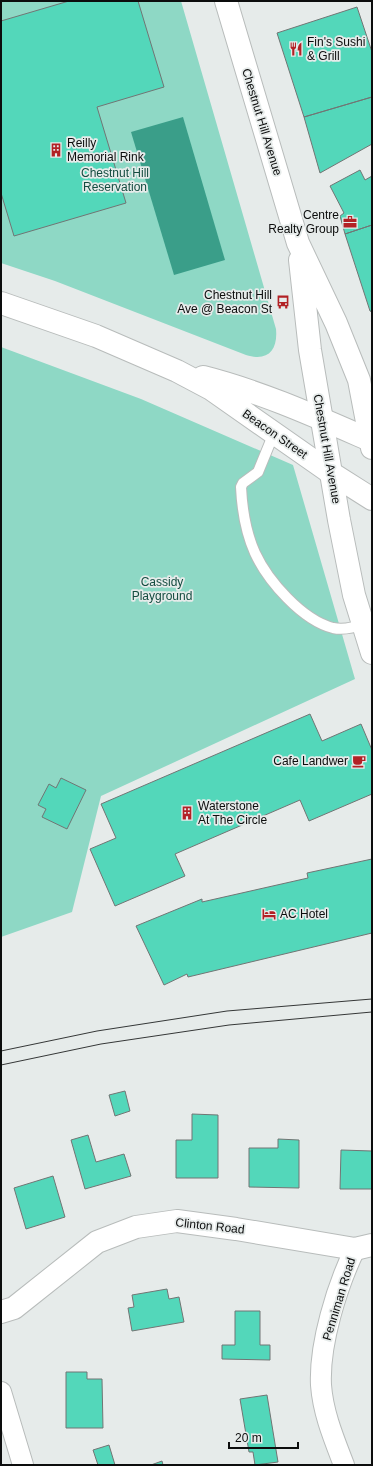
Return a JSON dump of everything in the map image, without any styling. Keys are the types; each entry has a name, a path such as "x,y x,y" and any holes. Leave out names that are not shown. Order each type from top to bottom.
{"main road":[{"name":"Chestnut Hill Avenue","path":"226,1 298,243 304,301 321,419 354,595 372,652"},
{"name":"Chestnut Hill Avenue","path":"298,243 363,367 359,380 372,443"},
{"name":"Beacon Street","path":"1,303 96,336 177,370 211,389 331,473 372,499"},
{"name":"Beacon Street","path":"177,370 253,391 321,419 372,443"},
{"name":"Clinton Road","path":"1,1312 14,1308 97,1242 136,1227 177,1221 363,1247"}],"street":[{"name":"Penniman Road","path":"344,1465 328,1423 321,1385 324,1340 345,1268 363,1247"},
{"path":"1,1392 23,1465"}],"lane":[{"path":"274,433 258,472 243,483 241,487 248,534 255,552 265,571 278,587 304,613 315,620 334,628 344,629 363,624"}],"green space":[{"name":"Chestnut Hill Reservation","path":"1,1 181,1 276,329 275,343 270,352 260,357 246,355 55,281 1,263"},
{"name":"Cassidy Playground","path":"1,347 141,399 293,465 355,679 101,796 72,912 1,937"}],"shaded area":[{"path":"183,117 225,260 174,275 131,132"}],"building":[{"name":"Reilly Memorial Rink","path":"69,1 138,1 164,87 97,107 126,203 14,236 1,193 1,21"},
{"path":"357,7 372,52 372,97 304,117 277,33"},
{"path":"372,97 372,144 320,173 304,117"},
{"path":"360,170 365,180 372,176 372,225 345,234 340,216 344,213 330,186"},
{"path":"372,225 372,312 370,311 345,234"},
{"name":"Waterstone At The Circle","path":"310,714 322,741 361,724 372,750 372,794 309,821 300,800 175,854 185,876 115,906 90,849 116,838 101,804"},
{"path":"61,778 86,790 67,829 42,817 46,809 38,805 49,784 56,788"},
{"name":"AC Hotel","path":"372,859 372,933 188,977 187,974 164,985 136,926 202,899 202,902 308,878 307,873"},
{"path":"125,1091 130,1111 115,1116 109,1095"},
{"path":"192,1114 218,1115 218,1178 176,1178 176,1140 192,1140"},
{"path":"88,1135 96,1162 124,1154 131,1176 85,1189 71,1140"},
{"path":"278,1139 299,1140 299,1188 249,1187 249,1148 278,1148"},
{"path":"341,1150 372,1151 372,1189 340,1189"},
{"path":"53,1176 65,1217 26,1229 14,1188"},
{"path":"167,1289 169,1299 179,1297 184,1322 132,1331 128,1308 134,1307 132,1295"},
{"path":"235,1311 260,1311 260,1345 270,1345 270,1360 222,1359 222,1345 235,1345"},
{"path":"66,1372 87,1372 87,1379 102,1379 103,1428 66,1428"},
{"path":"267,1395 278,1462 255,1465 253,1452 249,1452 240,1399"},
{"path":"109,1445 115,1465 98,1465 93,1450"},
{"path":"162,1461 163,1465 151,1465"}],"tram line":[{"path":"1,1051 97,1031 227,1011 372,999"},
{"path":"1,1065 101,1044 229,1025 372,1012"}],"place":[{"name":"Fin's Sushi & Grill","path":"296,49"},
{"name":"Reilly Memorial Rink","path":"56,150"},
{"name":"Centre Realty Group","path":"350,222"},
{"name":"Chestnut Hill Ave @ Beacon St","path":"283,302"},
{"name":"Cafe Landwer","path":"359,761"},
{"name":"Waterstone At The Circle","path":"187,813"},
{"name":"AC Hotel","path":"269,914"}]}
